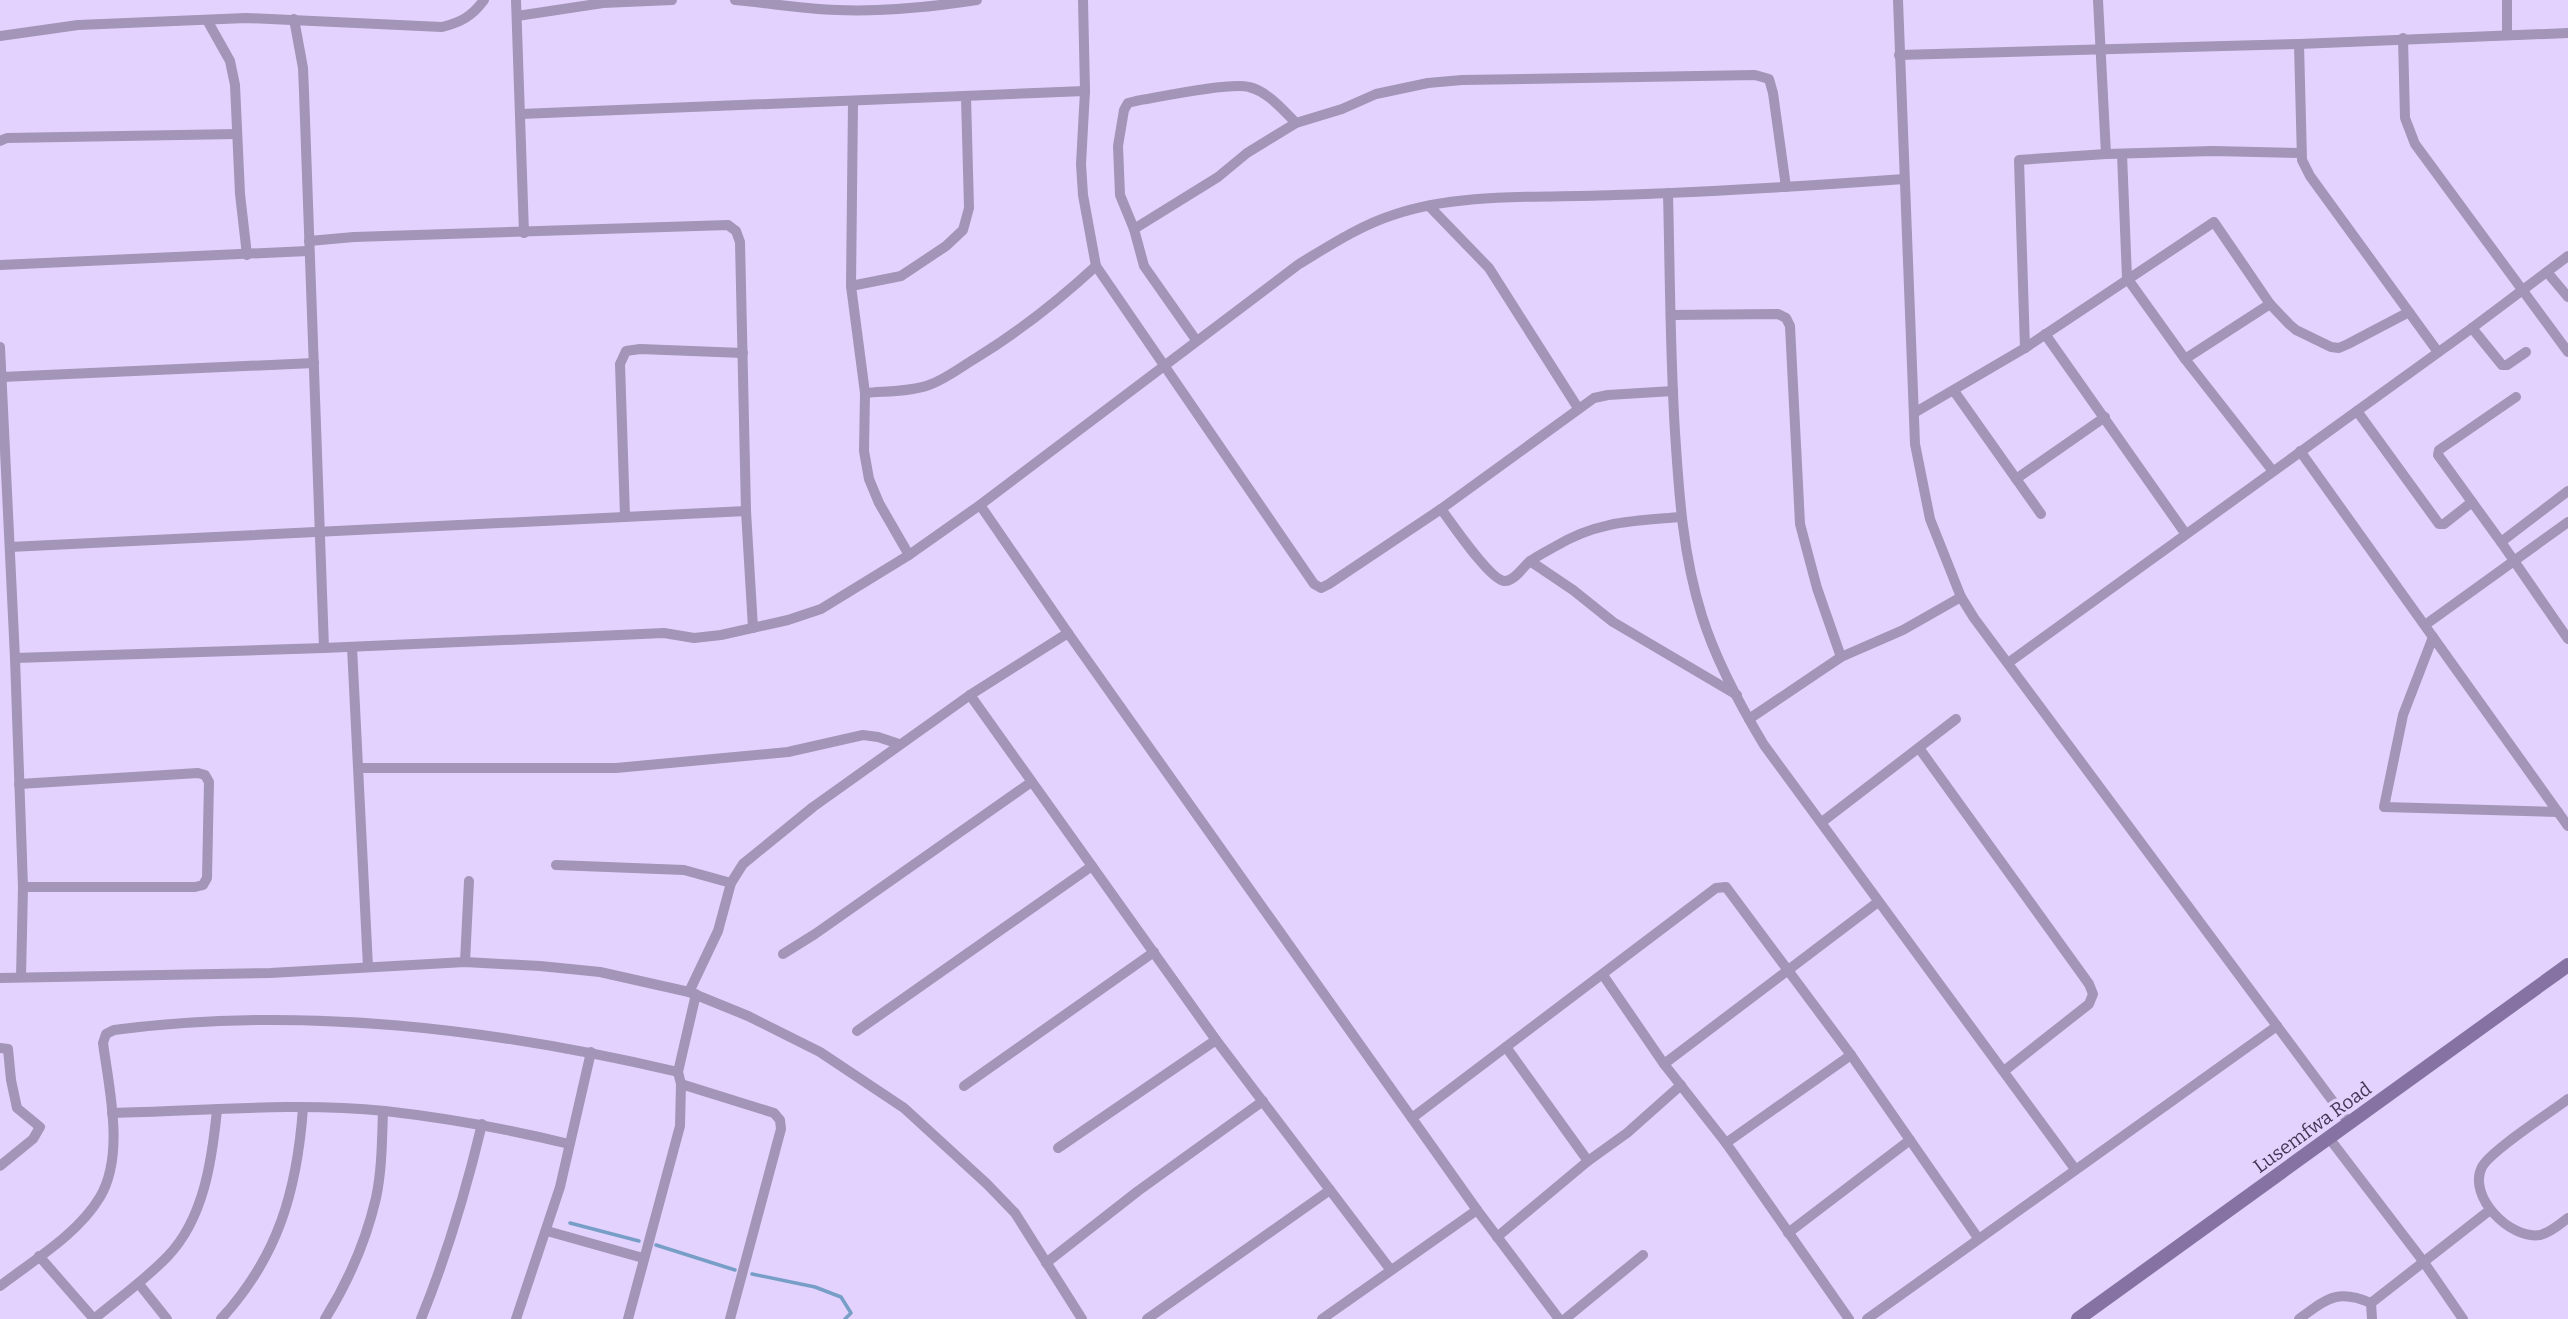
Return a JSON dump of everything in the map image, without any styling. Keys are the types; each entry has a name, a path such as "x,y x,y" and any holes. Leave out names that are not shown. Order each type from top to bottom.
{"street":[{"path":"0,36 78,25 207,20 294,19 442,27 462,22 475,13 484,0"},
{"path":"516,0 524,233"},
{"path":"517,16 603,3 672,0"},
{"path":"735,0 835,10 875,11 977,0"},
{"path":"1083,0 1085,91 1081,163 1083,195 1097,266 1314,584 1321,588 1329,584 1441,509 1578,408 1601,396 1673,391"},
{"path":"1898,0 1915,444 1930,519 1961,597 2349,1123"},
{"path":"2098,0 2106,154"},
{"path":"2507,0 2507,35"},
{"path":"294,19 303,68 324,649"},
{"path":"207,20 230,61 235,85 240,194 247,255"},
{"path":"1899,55 2299,44 2568,33"},
{"path":"2403,38 2405,118 2412,137 2568,352"},
{"path":"2299,44 2302,160 2310,176 2438,352"},
{"path":"1134,229 1296,123 1342,109 1376,94 1428,83 1490,79 1755,75 1769,79 1786,187"},
{"path":"1196,340 1144,267 1134,229 1120,195 1118,146 1124,110 1128,103 1232,87 1250,87 1267,97 1296,123"},
{"path":"521,114 1085,91"},
{"path":"851,286 901,276 937,253 963,230 969,208 966,97"},
{"path":"853,101 851,286 865,393 864,451 869,479 879,503 909,555"},
{"path":"0,141 7,138 96,135 237,134"},
{"path":"2025,348 2019,160 2213,151 2301,153"},
{"path":"2122,154 2127,278 2185,359 2272,470"},
{"path":"15,658 324,649 664,633 694,638 753,628 821,609 909,555 980,505 1299,264 1342,238 1392,215 1429,206 1485,200 1668,193 1904,179"},
{"path":"1668,193 1673,391 1680,517 1703,617 1737,695 1775,761 2075,1169"},
{"path":"1429,206 1489,268 1578,408"},
{"path":"1914,413 2025,348 2214,222 2218,224 2270,304 2297,330 2331,347 2339,348 2409,312"},
{"path":"0,265 247,255 354,237 728,225 736,231 740,242 746,511 753,628"},
{"path":"2008,663 2568,256"},
{"path":"865,393 908,389 943,379 1019,331 1097,266"},
{"path":"2547,272 2568,297"},
{"path":"2185,359 2270,304"},
{"path":"1671,315 1778,314 1786,318 1790,326 1800,524 1817,588 1841,657"},
{"path":"2472,328 2502,365 2507,365 2526,352"},
{"path":"2045,334 2185,534"},
{"path":"0,347 23,887 21,977"},
{"path":"625,516 620,364 626,351 640,349 743,353"},
{"path":"2,377 314,363"},
{"path":"1954,391 2041,514"},
{"path":"2516,397 2439,450 2439,458 2568,639"},
{"path":"2357,411 2439,524 2444,524 2472,502"},
{"path":"2016,479 2105,417"},
{"path":"2300,451 2568,824"},
{"path":"2501,542 2568,491"},
{"path":"980,505 1477,1210 1559,1319"},
{"path":"1441,509 1480,561 1506,582 1512,580 1530,561 1585,531 1603,525 1680,517"},
{"path":"10,547 746,511"},
{"path":"2425,625 2568,522"},
{"path":"1530,561 1613,622 1737,695"},
{"path":"1749,719 1841,657 1903,630 1961,597"},
{"path":"628,1319 680,1126 681,1084 678,1072 693,993 718,931 731,883 743,864 899,744 1068,633"},
{"path":"2432,637 2403,716 2384,807 2558,812"},
{"path":"352,647 368,967"},
{"path":"970,695 1030,783 1216,1040 1390,1269"},
{"path":"1822,822 1956,719"},
{"path":"359,768 616,768 788,752 863,735 899,744"},
{"path":"1919,748 2089,984 2092,994 2089,1004 2004,1070"},
{"path":"19,784 198,774 205,775 209,782 207,878 202,885 23,887"},
{"path":"783,954 1030,783"},
{"path":"556,864 684,870 731,883"},
{"path":"857,1031 1092,866"},
{"path":"466,962 469,881"},
{"path":"1412,1118 1716,888 1726,887 1851,1055 1978,1238"},
{"path":"1664,1064 1878,902"},
{"path":"964,1086 1154,952"},
{"path":"0,978 270,973 466,962 540,965 600,972 693,993 748,1016 820,1052 904,1108 978,1175 1014,1213 1082,1319"},
{"name":"Lusemfwa Road","path":"2078,1319 2568,965"},
{"path":"1603,975 1664,1064 1726,1143 1849,1319"},
{"path":"0,1286 66,1235 101,1196 113,1158 112,1113 103,1043 106,1034 114,1030 159,1024 270,1020 417,1026 591,1052 678,1072"},
{"path":"1867,1319 2277,1026"},
{"path":"1058,1148 1216,1040"},
{"path":"1506,1047 1588,1161"},
{"path":"0,1048 8,1049 17,1108 40,1127 33,1139 0,1166"},
{"path":"516,1319 560,1187 591,1052"},
{"path":"1726,1143 1851,1055"},
{"path":"681,1084 774,1113 780,1120 781,1129 730,1319"},
{"path":"1497,1237 1588,1161 1627,1133 1681,1085"},
{"path":"2568,1099 2485,1162 2478,1179 2490,1210 2504,1223 2539,1235 2568,1219"},
{"path":"1046,1263 1138,1191 1263,1101"},
{"path":"112,1113 303,1108 383,1111 482,1124 569,1144"},
{"path":"221,1319 254,1280 281,1224 291,1196 300,1149 303,1108"},
{"path":"39,1256 94,1319 139,1284 170,1254 190,1223 208,1176 217,1110"},
{"path":"325,1319 339,1297 358,1256 376,1198 383,1111"},
{"path":"421,1319 459,1214 482,1124"},
{"path":"2329,1138 2423,1261 2463,1319"},
{"path":"1788,1233 1910,1140"},
{"path":"1147,1319 1330,1190"},
{"path":"1322,1319 1477,1210"},
{"path":"2371,1303 2490,1210"},
{"path":"547,1231 643,1258"},
{"path":"1565,1319 1643,1255"},
{"path":"139,1284 167,1319"},
{"path":"2300,1319 2336,1295 2355,1296 2371,1303"},
{"path":"2371,1303 2372,1319"}],"waterway":[{"path":"570,1223 639,1241"},
{"path":"656,1245 735,1270"},
{"path":"752,1274 815,1287 841,1297 851,1313 845,1319"}]}
